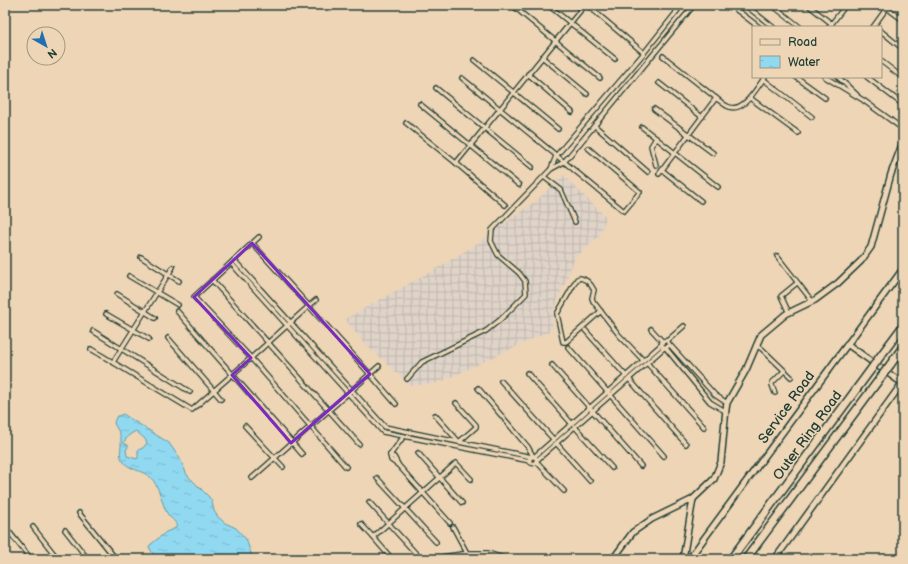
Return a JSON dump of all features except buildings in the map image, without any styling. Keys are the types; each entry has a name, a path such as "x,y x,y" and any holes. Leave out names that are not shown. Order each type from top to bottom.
{"highway":[{"name":"Outer Ring Road","path":"731,559 903,326"},
{"name":"Outer Ring Road","path":"746,559 903,347"}],"main road":[{"path":"613,559 634,532 652,519 693,499 714,479 721,462 727,403 746,370 761,335 789,312 812,301 838,283 861,261 871,247 891,174 903,142"},
{"name":"Service Road","path":"689,559 903,269"},
{"path":"775,559 902,383 847,344"},
{"path":"683,559 693,499"}],"street":[{"path":"512,5 600,78"},
{"path":"548,5 614,59"},
{"path":"456,163 586,5 644,53"},
{"path":"676,5 676,12"},
{"path":"407,379 422,362 486,331 501,319 526,294 525,281 519,273 498,255 491,241 492,230 544,177 551,168 556,156 644,53 682,5"},
{"path":"551,168 564,162 694,5"},
{"path":"730,5 758,26"},
{"path":"745,5 772,26"},
{"path":"772,5 799,26"},
{"path":"808,5 831,25 846,5"},
{"path":"874,26 887,6 903,20"},
{"path":"749,19 754,12"},
{"path":"882,32 903,49"},
{"path":"663,56 728,107 739,107 750,98 764,78 812,117"},
{"path":"542,57 587,94"},
{"path":"474,60 558,129"},
{"path":"882,62 903,78"},
{"path":"528,74 572,112"},
{"path":"462,78 624,211 640,192 588,148"},
{"path":"797,78 825,98"},
{"path":"826,78 862,100 903,129"},
{"path":"833,83 836,78"},
{"path":"838,78 862,100"},
{"path":"868,78 901,103"},
{"path":"659,83 702,117"},
{"path":"436,88 532,167"},
{"path":"659,174 716,98"},
{"path":"750,98 798,133"},
{"path":"420,104 519,185"},
{"path":"598,106 606,113"},
{"path":"654,109 713,153"},
{"path":"406,123 505,205"},
{"path":"595,126 648,172"},
{"path":"642,127 718,187"},
{"path":"656,138 651,146 656,165"},
{"path":"662,170 701,201"},
{"path":"544,177 561,190 575,222"},
{"path":"259,237 194,297 251,358 346,466"},
{"path":"252,243 396,404"},
{"path":"777,256 812,301"},
{"path":"142,257 179,281"},
{"path":"233,261 290,322 383,432 530,461 533,463 557,444 592,409"},
{"path":"233,261 287,325 383,426 533,456"},
{"path":"113,362 174,267"},
{"path":"130,276 178,305"},
{"path":"601,311 566,342 563,342 557,314 577,279 580,278 585,280 593,287 594,290 592,299 601,311 619,335 643,360"},
{"path":"212,280 359,444"},
{"path":"789,312 781,296 797,283"},
{"path":"117,294 155,318"},
{"path":"92,348 192,410 316,300"},
{"path":"177,312 302,454"},
{"path":"106,314 149,339"},
{"path":"530,461 530,458 647,363 684,326"},
{"path":"651,329 715,396 727,403"},
{"path":"585,330 686,444"},
{"path":"93,331 190,392"},
{"path":"168,338 221,399"},
{"path":"628,377 643,360 665,344"},
{"path":"665,344 710,402 725,411"},
{"path":"756,345 791,377"},
{"path":"568,348 664,456"},
{"path":"647,363 704,427"},
{"path":"552,365 641,466"},
{"path":"252,478 379,366"},
{"path":"775,393 772,383 784,371"},
{"path":"527,373 572,424"},
{"path":"501,381 554,440"},
{"path":"478,388 528,447 533,456 536,458 536,461 564,491"},
{"path":"456,403 476,425 476,427 459,442"},
{"path":"435,415 459,442"},
{"path":"245,426 283,467"},
{"path":"575,427 612,468"},
{"path":"404,436 390,455 394,457 399,466 450,523"},
{"path":"557,444 590,481"},
{"path":"418,453 462,503"},
{"path":"373,537 456,463 471,479"},
{"path":"378,478 436,542"},
{"path":"369,502 420,557"},
{"path":"79,513 116,559"},
{"path":"361,524 392,559"},
{"path":"453,527 467,553"},
{"path":"6,528 31,559"},
{"path":"32,528 58,559"},
{"path":"65,530 88,559"},
{"path":"433,559 440,556 457,556 467,553 488,553 508,559 534,559"},
{"path":"47,559 54,554"}],"highlighted area":[{"path":"252,243 370,374 291,443 232,375 251,358 194,297"}],"shaded area":[{"path":"563,175 606,217 600,235 575,258 554,310 552,322 554,329 438,383 411,386 365,344 345,319 439,267 475,245 538,199"}],"water":[{"path":"123,414 169,443 180,459 187,475 209,497 218,517 225,523 236,528 246,539 253,559 156,559 149,547 150,545 166,532 176,528 176,524 168,515 158,489 150,477 129,466 122,459 120,454 121,438 114,423 116,417","holes":["136,431 145,439 147,443 143,448 138,450 137,459 127,456 126,450 128,445 123,443 129,435"]}]}
